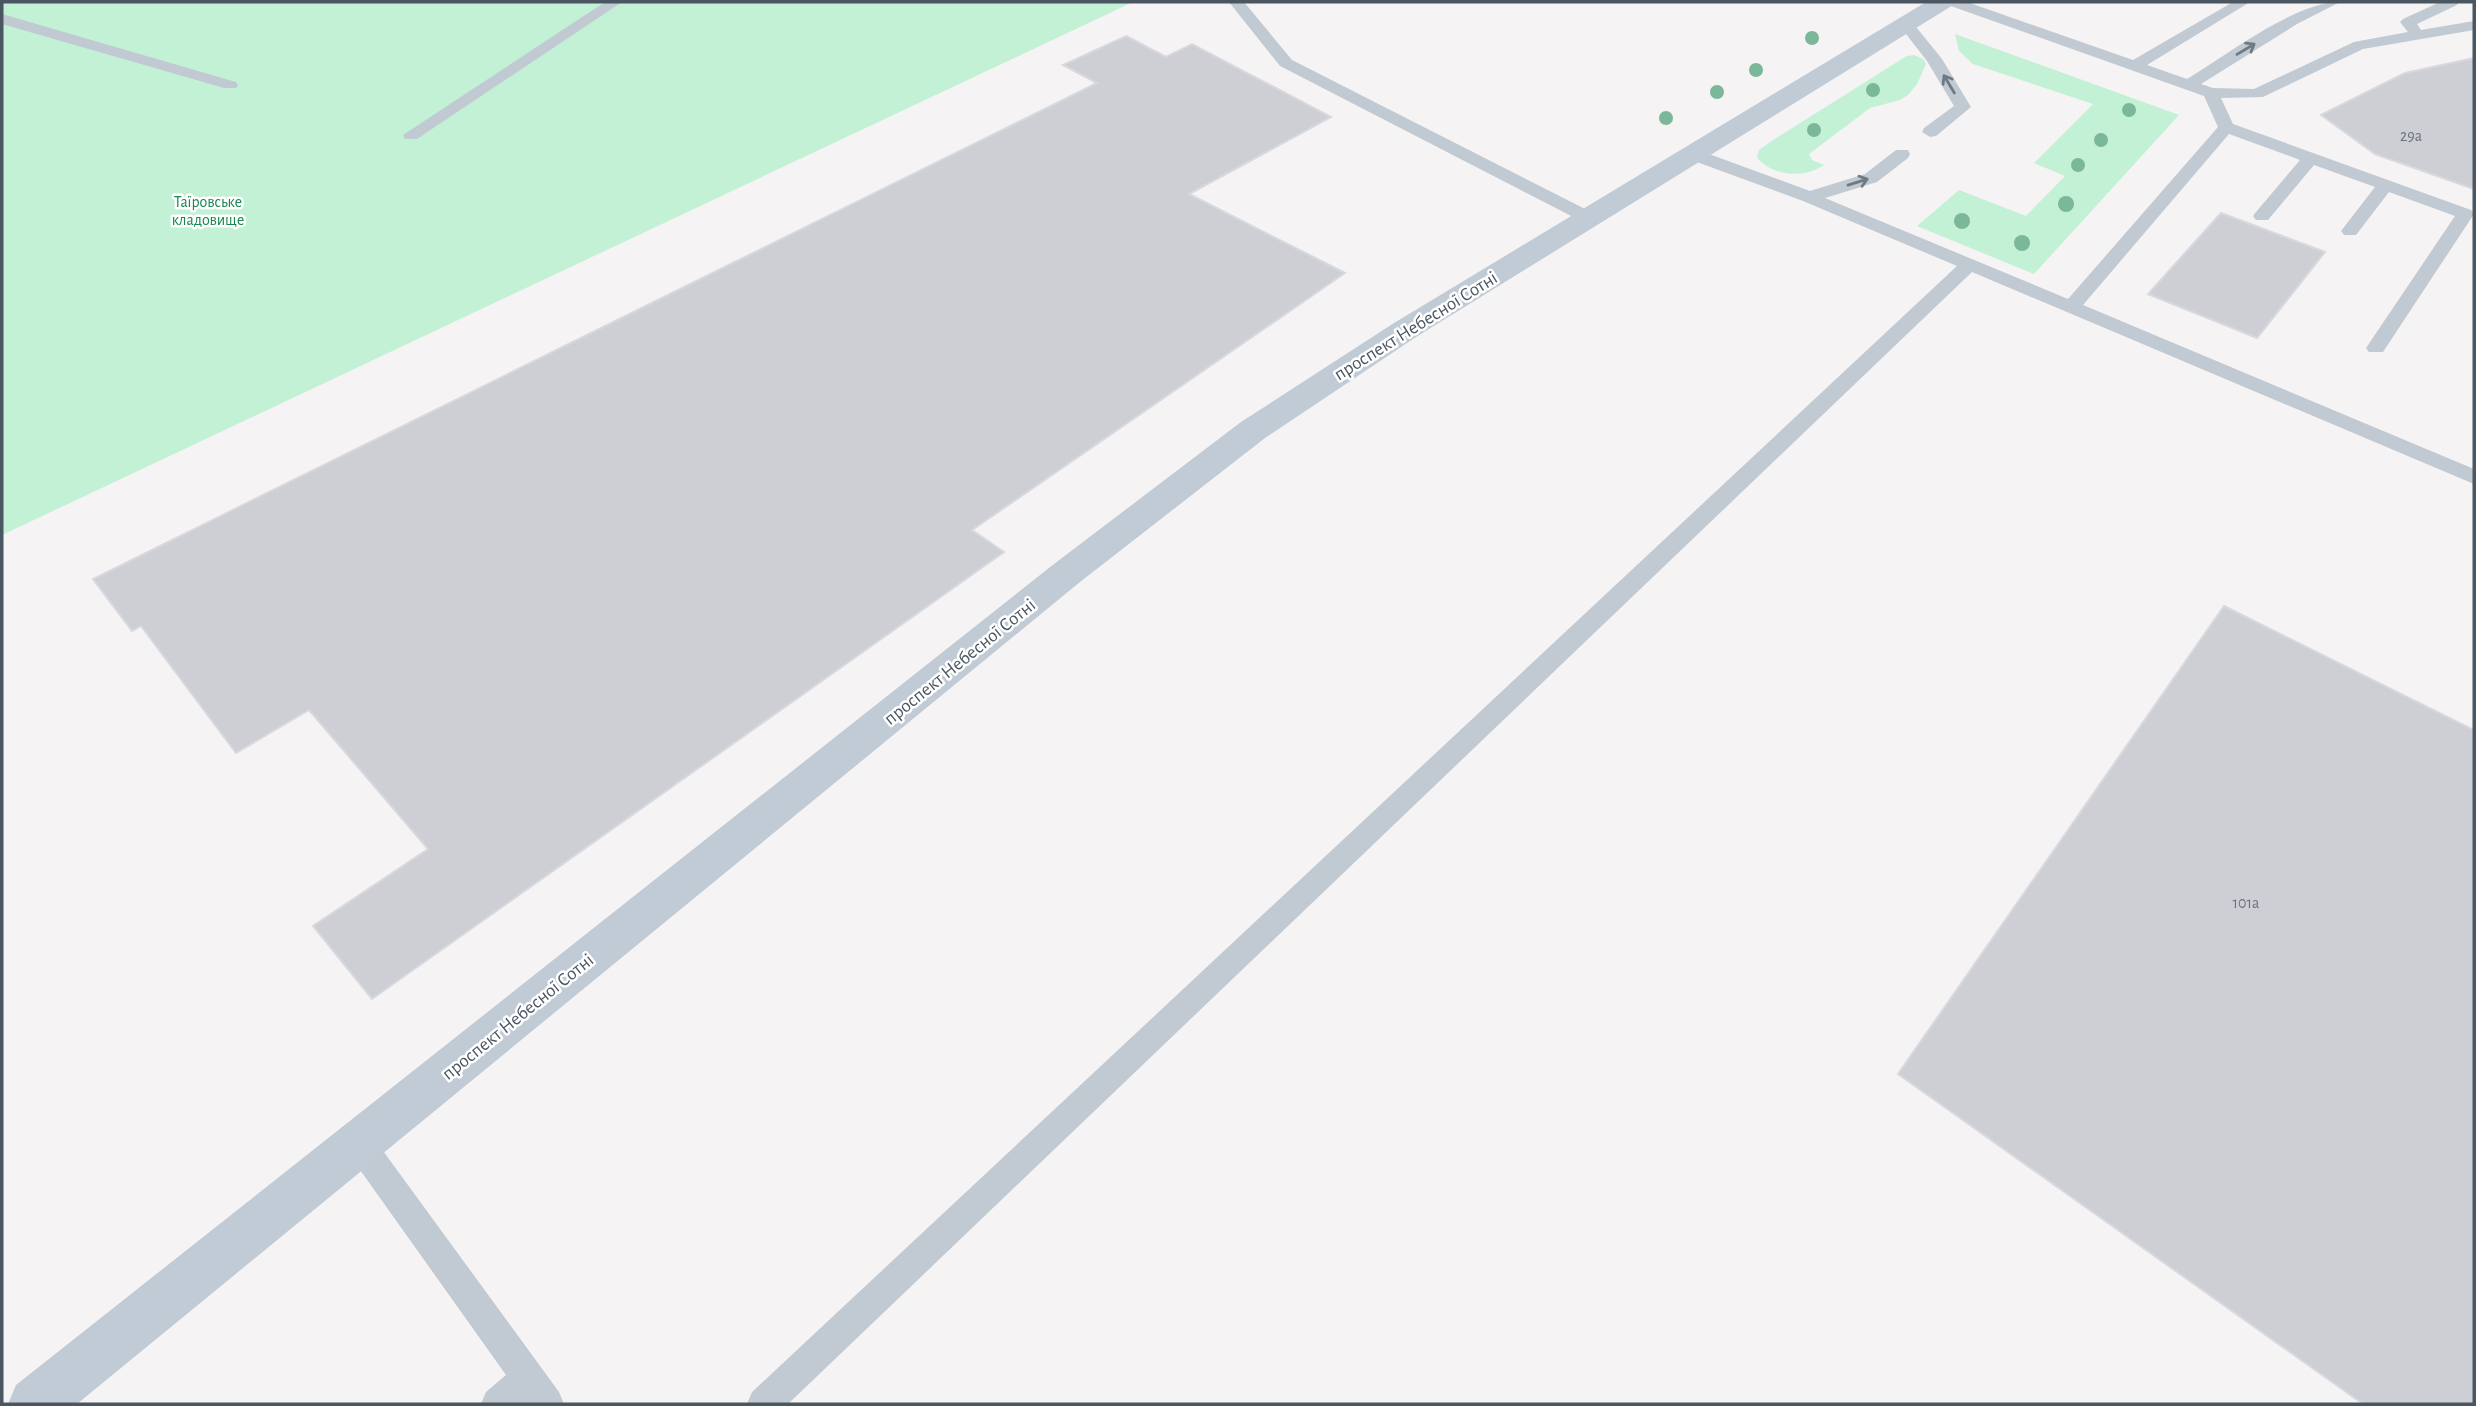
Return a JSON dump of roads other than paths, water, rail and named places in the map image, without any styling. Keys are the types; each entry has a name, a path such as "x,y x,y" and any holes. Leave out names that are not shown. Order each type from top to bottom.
{"main road":[{"name":"проспект Небесної Сотні","path":"35,1404 1067,573 1253,430 1405,330 1942,2"}],"lane":[{"path":"411,135 615,2"},
{"path":"1236,2 1286,63 1587,217"},
{"path":"1953,2 2211,93 2257,94 2359,45 2474,26"},
{"path":"2136,66 2242,2"},
{"path":"2188,85 2292,22 2333,2"},
{"path":"2417,35 2408,22 2452,2"},
{"path":"2,19 230,85"},
{"path":"1907,25 1934,59 1962,107 1930,132"},
{"path":"2211,93 2226,127 2465,214 2375,348"},
{"path":"2070,308 2226,127"},
{"path":"1692,154 1809,197 2474,477"},
{"path":"1809,197 1871,178 1902,154"},
{"path":"2262,216 2310,158"},
{"path":"2350,231 2386,185"},
{"path":"764,1404 1969,265"},
{"path":"359,1143 537,1391 498,1404"}],"park label":[{"name":"Таїровське кладовище","path":"208,210"}]}
